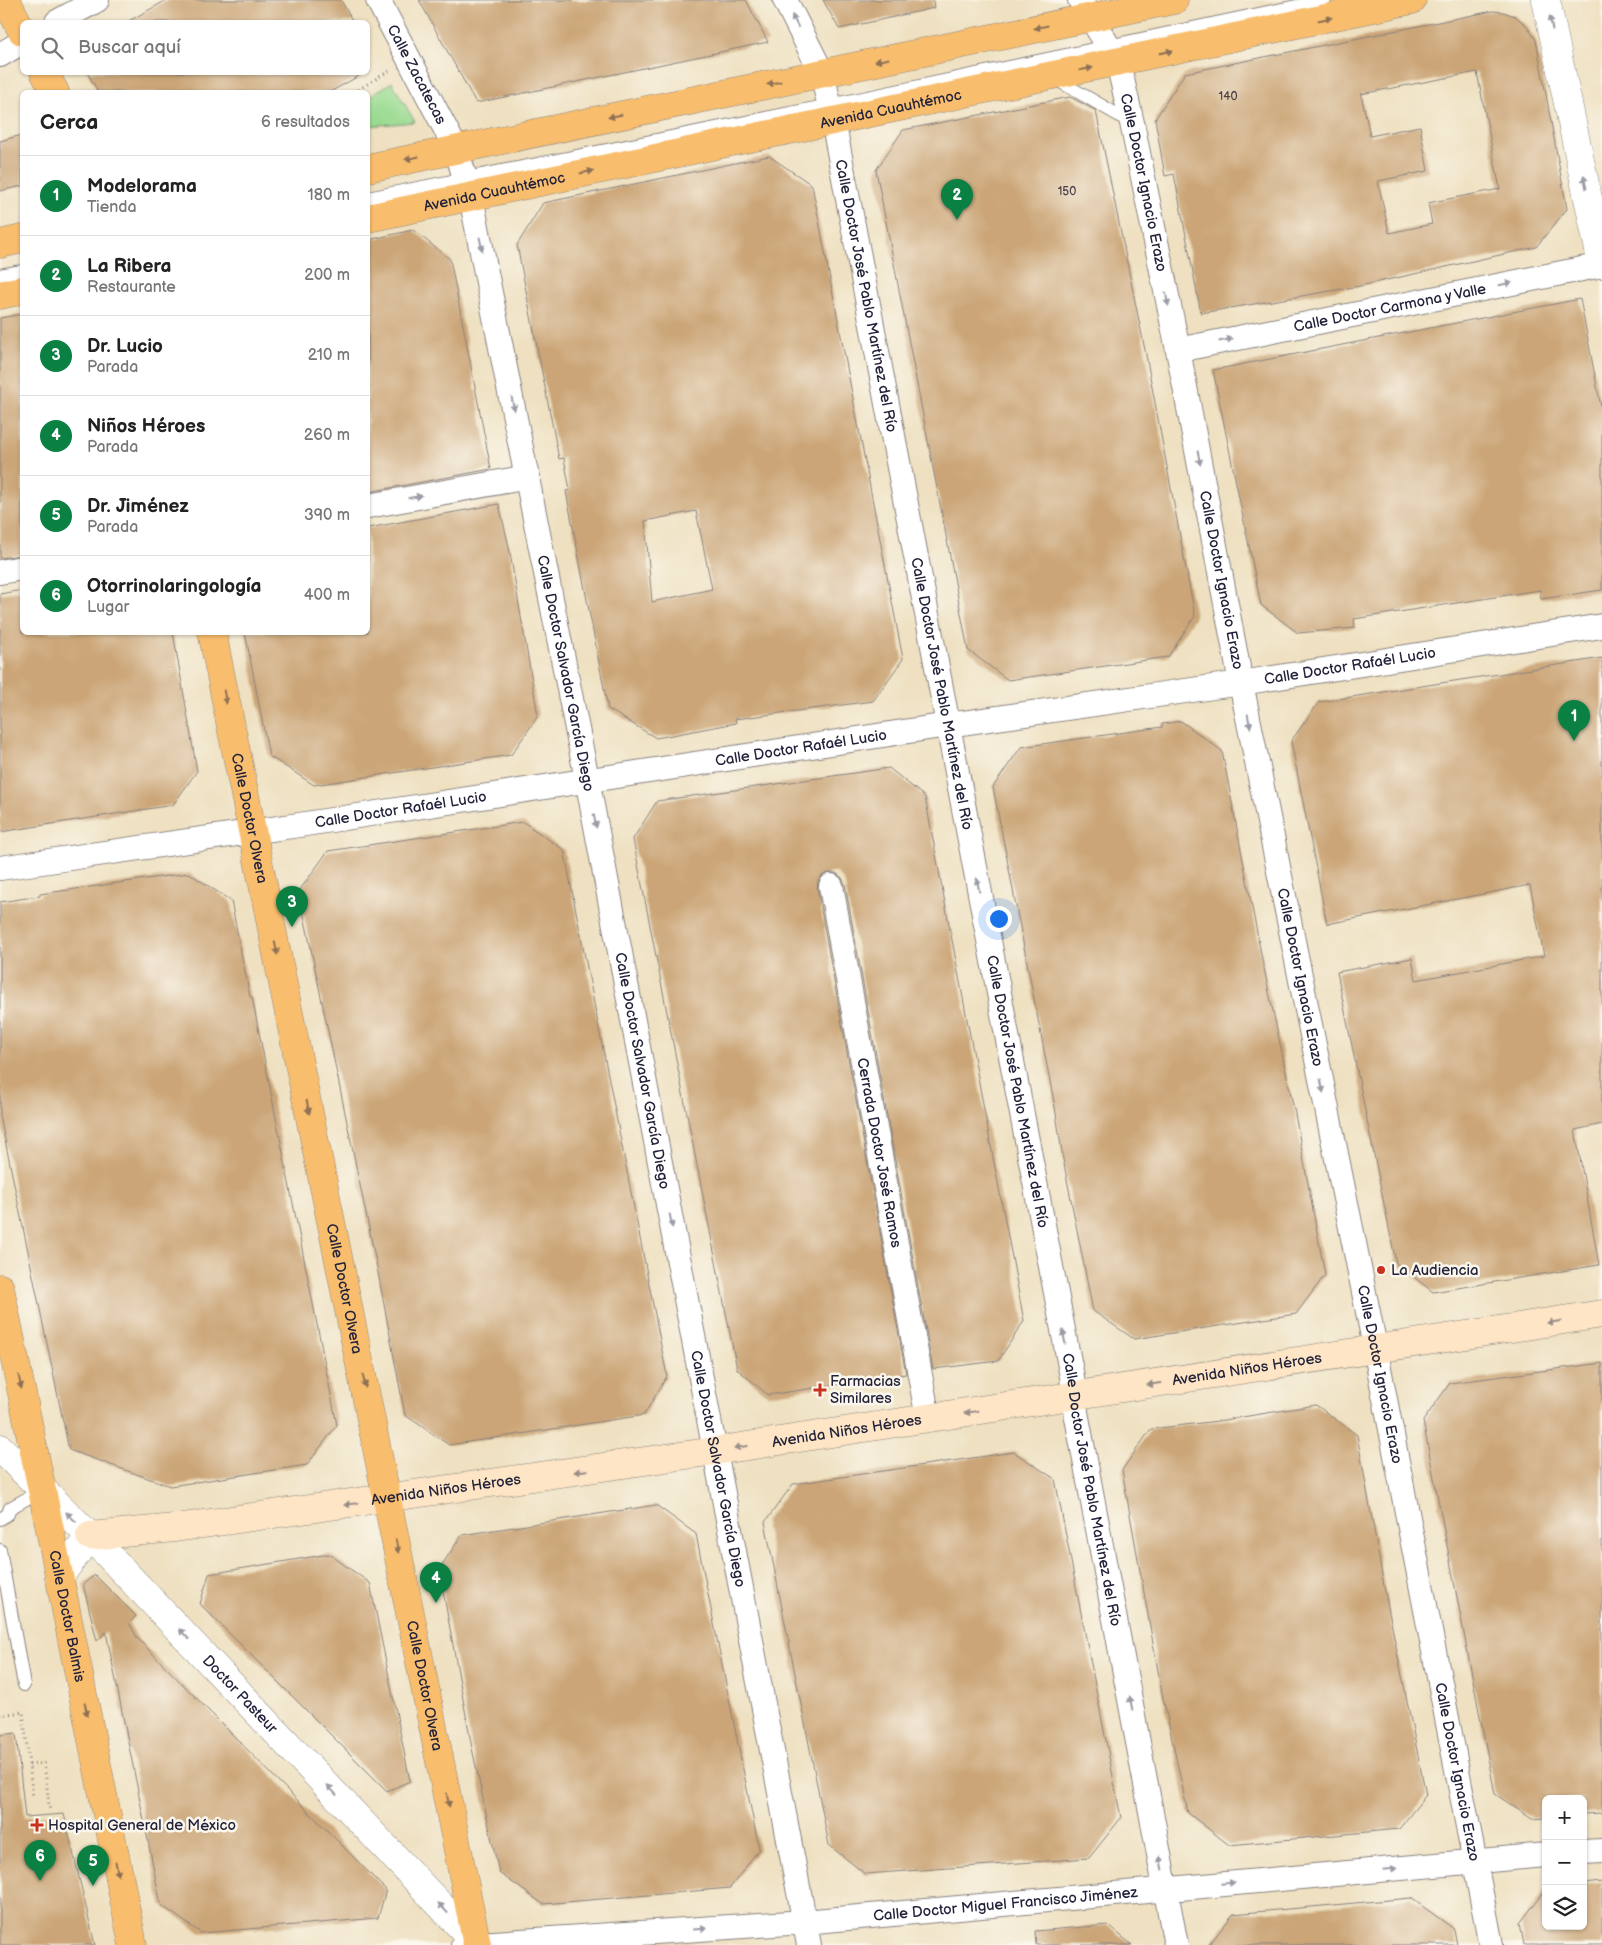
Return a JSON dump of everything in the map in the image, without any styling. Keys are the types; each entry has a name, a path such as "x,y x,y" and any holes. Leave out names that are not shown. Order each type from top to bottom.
{"main road":[{"path":"6,0 20,27"},
{"path":"370,168 822,72 1084,9 1174,0"},
{"name":"Avenida Cuauhtémoc","path":"370,217 468,187 831,112 1050,76 1113,54 1412,0"},
{"path":"46,75 53,90"},
{"path":"0,244 20,239"},
{"path":"0,295 20,290"},
{"name":"Calle Doctor Olvera","path":"213,635 388,1498 474,1945"},
{"name":"Calle Doctor Balmis","path":"0,1288 132,1945"},
{"name":"Avenida Niños Héroes","path":"90,1536 175,1528 715,1451 1602,1314"}],"street":[{"path":"61,20 97,0"},
{"name":"Calle Zacatecas","path":"378,0 456,149 468,187"},
{"name":"Calle Doctor José Pablo Martínez del Río","path":"785,0 822,72 831,112 948,725 1176,1945"},
{"path":"1546,0 1602,264"},
{"name":"Calle Doctor Ignacio Erazo","path":"1084,9 1113,54 1132,124 1491,1945"},
{"path":"0,55 20,43"},
{"name":"Calle Doctor Salvador García Diego","path":"468,187 528,477 587,779 809,1945"},
{"name":"Calle Doctor Carmona y Valle","path":"1178,350 1602,264"},
{"path":"370,506 528,477"},
{"path":"0,572 20,568"},
{"name":"Calle Doctor Rafaél Lucio","path":"0,868 1602,626"},
{"name":"Cerrada Doctor José Ramos","path":"831,886 928,1419"},
{"name":"Doctor Pasteur","path":"0,1448 90,1536 474,1945"},
{"path":"59,1577 90,1536"},
{"path":"1587,1852 1602,1851"},
{"name":"Calle Doctor Miguel Francisco Jiménez","path":"474,1945 804,1922 1542,1855"}],"lane":[{"path":"831,112 1113,54 1325,0"},
{"path":"1050,76 1132,124"},
{"path":"370,198 468,187"},
{"path":"0,275 20,271"},
{"path":"0,1520 8,1514 10,1508 42,1490"},
{"path":"0,1550 24,1685"}],"path":[{"path":"357,90 409,58"},
{"path":"0,1714 24,1712 33,1798"},
{"path":"29,1765 44,1763 50,1812"}],"green space":[{"path":"392,82 415,122 370,126 370,96"}],"building":[{"path":"167,0 341,0 352,20 131,20"},
{"path":"419,0 746,0 768,42 476,103"},
{"path":"823,0 933,0 934,8 839,29"},
{"path":"1493,11 1515,16 1526,25 1536,40 1567,209 1536,247 1360,286 1201,313 1174,174 1165,176 1155,119 1185,73","holes":["1477,72 1500,189 1428,203 1432,224 1389,233 1378,181 1428,171 1420,126 1370,136 1361,94"]},
{"path":"89,75 361,75 334,90 97,90"},
{"path":"1070,97 1096,111 1146,355 1195,616 1168,657 1008,680 968,650 876,170 903,130"},
{"path":"20,136 20,186 0,191 0,141"},
{"path":"769,156 812,185 903,659 873,701 735,719 736,723 656,738 608,709 566,491 570,490 564,458 559,459 517,245 543,203","holes":["696,511 712,589 652,602 645,521"]},
{"path":"413,230 450,259 491,469 370,492 370,240"},
{"path":"1580,299 1602,412 1602,590 1541,599 1540,590 1354,619 1355,628 1298,633 1261,605 1213,370"},
{"path":"20,314 20,555 0,558 0,318"},
{"path":"499,504 509,547 538,716 511,755 314,785 269,756 246,635 370,635 370,528"},
{"path":"20,590 20,635 174,635 197,771 173,805 0,832 0,594"},
{"path":"1602,658 1602,1124 1575,1130 1599,1265 1433,1292 1396,1263 1337,972 1412,958 1416,980 1544,956 1530,885 1327,924 1291,741 1319,702"},
{"path":"1181,721 1222,751 1263,964 1295,1114 1325,1275 1296,1314 1134,1339 1093,1311 993,787 1021,747 1162,727 1162,724"},
{"path":"889,768 925,797 1024,1321 998,1361 933,1369 845,884 836,873 828,873 818,881 817,888 906,1374 768,1395 737,1369 633,839 657,801"},
{"path":"523,822 564,850 667,1376 644,1415 449,1445 405,1415 376,1262 299,891 328,851"},
{"path":"189,873 231,901 250,997 252,997 337,1425 307,1465 170,1486 69,1450 0,1116 0,902 40,896 40,894"},
{"path":"1602,1363 1602,1813 1587,1814 1587,1795 1542,1795 1542,1818 1532,1819 1495,1794 1423,1421 1450,1383"},
{"path":"1316,1405 1357,1435 1386,1597 1426,1795 1399,1829 1229,1845 1188,1813 1162,1693 1122,1470 1151,1429 1218,1421"},
{"path":"1014,1452 1055,1479 1121,1818 1089,1858 865,1874 829,1845 765,1522 793,1484"},
{"path":"656,1505 696,1534 759,1849 730,1888 543,1904 499,1873 472,1748 439,1569 462,1535"},
{"path":"329,1554 370,1583 410,1781 387,1791 200,1604 209,1574"},
{"path":"95,1575 136,1616 129,1623 138,1639 386,1890 378,1918 201,1933 161,1905 106,1632 97,1641 83,1584"},
{"path":"16,1733 25,1817 64,1814 95,1945 0,1945 0,1735"},
{"path":"1602,1882 1602,1945 1524,1945 1520,1923 1542,1894 1542,1930 1587,1930 1587,1884"},
{"path":"1411,1898 1454,1929 1457,1945 1209,1945 1233,1914"},
{"path":"1108,1925 1132,1945 1036,1945 1035,1931"}],"place":[{"name":"La Ribera","path":"957,220"},
{"name":"Modelorama","path":"1574,741"},
{"name":"Dr. Lucio","path":"292,927"},
{"name":"La Audiencia","path":"1381,1270"},
{"name":"Farmacias Similares","path":"820,1390"},
{"name":"Niños Héroes","path":"436,1603"},
{"name":"Hospital General de México","path":"37,1825"},
{"name":"Otorrinolaringología","path":"40,1881"},
{"name":"Dr. Jiménez","path":"93,1886"}]}
